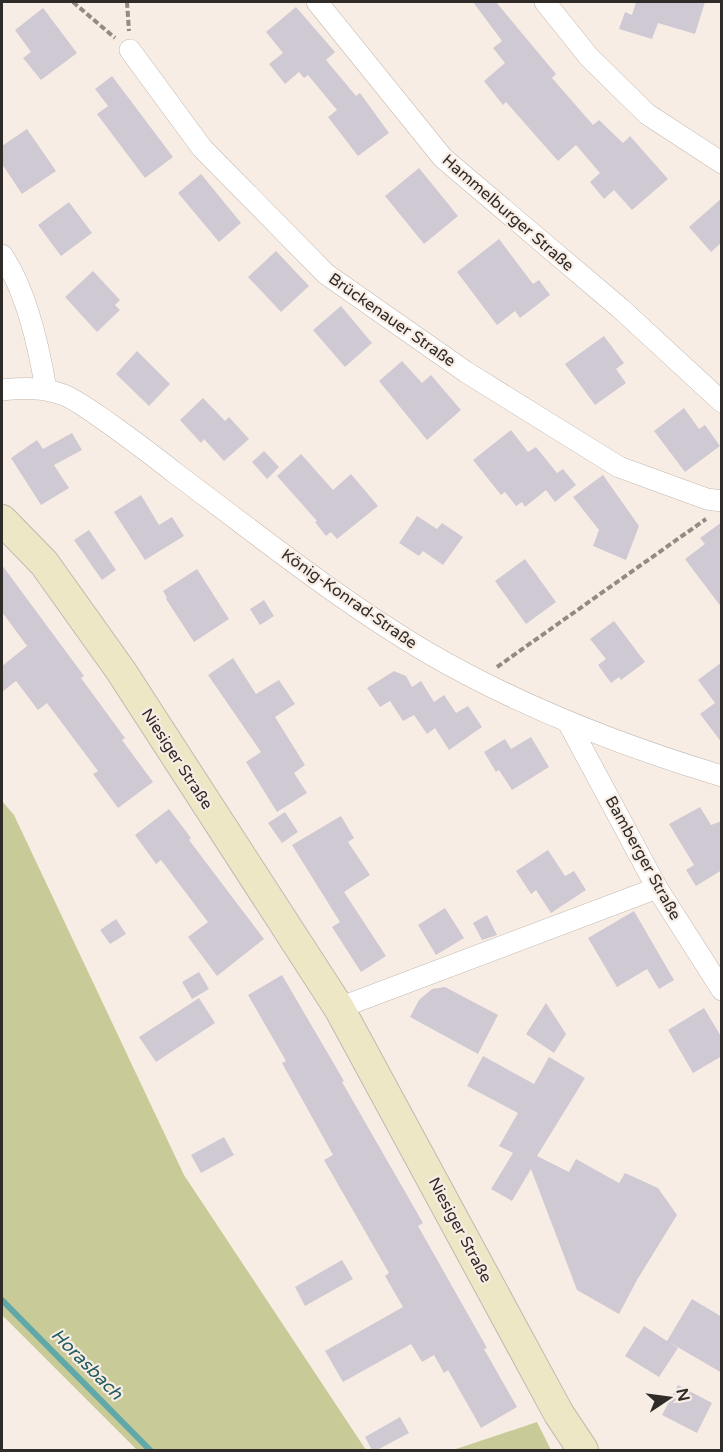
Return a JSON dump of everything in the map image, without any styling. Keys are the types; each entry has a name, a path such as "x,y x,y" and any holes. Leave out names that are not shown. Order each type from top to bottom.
{"main road":[{"name":"Niesiger Straße","path":"2,520 44,563 120,671 339,1008 554,1404 583,1450"}],"street":[{"name":"Hammelburger Straße","path":"317,2 443,158 620,308 722,402"},
{"path":"545,2 589,57 647,114 722,164"},
{"name":"Brückenauer Straße","path":"130,50 202,148 326,274 466,372 619,467 707,499 717,508"},
{"path":"2,255 12,271 40,352 46,390"},
{"name":"König-Konrad-Straße","path":"2,390 23,387 46,390 65,396 94,413 319,581 379,622 477,680 569,724 644,752 722,776"},
{"name":"Bamberger Straße","path":"569,724 657,888 722,990"},
{"path":"339,1008 657,888"}],"path":[{"path":"73,2 130,50"},
{"path":"127,2 130,50"},
{"path":"477,680 717,508"}],"green space":[{"path":"2,801 14,815 184,1175 366,1450 137,1450 2,1315"},
{"path":"537,1422 551,1450 453,1450"}],"building":[{"path":"473,2 496,2 556,74 552,78 593,125 599,120 623,143 630,136 668,179 632,210 614,190 604,199 590,182 600,173 576,145 558,161 506,102 503,105 484,81 505,63 493,48 502,41"},
{"path":"636,2 705,2 695,34 658,23 652,39 619,29 625,12 632,15"},
{"path":"296,7 335,52 326,60 356,96 360,93 389,133 358,156 328,117 337,110 308,75 304,78 299,72 285,84 269,64 283,53 266,32"},
{"path":"43,8 77,53 41,80 23,58 31,52 15,30"},
{"path":"112,76 173,157 145,178 97,114 108,106 95,89"},
{"path":"27,129 56,171 22,194 2,164 2,146"},
{"path":"419,168 458,216 424,244 385,196"},
{"path":"201,174 241,223 219,242 178,193"},
{"path":"722,198 722,242 711,252 689,227"},
{"path":"69,202 92,233 61,256 38,225"},
{"path":"499,239 533,284 539,280 550,295 520,318 515,311 497,325 457,272"},
{"path":"276,251 309,286 281,312 248,277"},
{"path":"93,271 120,300 115,305 120,310 97,332 65,297"},
{"path":"341,306 372,343 345,367 313,330"},
{"path":"604,336 624,363 616,369 626,383 595,405 565,364"},
{"path":"137,351 170,384 149,406 116,374"},
{"path":"402,361 422,383 431,375 461,410 427,440 379,381"},
{"path":"203,398 225,421 229,417 249,439 224,461 204,439 201,443 180,420"},
{"path":"684,408 699,429 705,425 720,446 685,472 654,431"},
{"path":"511,430 528,452 536,447 557,473 563,469 576,485 555,502 546,490 525,507 522,502 516,506 505,492 501,495 473,460"},
{"path":"72,433 82,450 54,465 69,488 41,505 11,458 37,440 43,449"},
{"path":"264,451 279,467 267,479 252,462"},
{"path":"301,454 333,490 351,474 378,506 337,539 331,532 326,536 315,522 317,521 277,476"},
{"path":"603,475 639,526 626,560 593,546 599,530 573,497"},
{"path":"141,495 159,525 172,517 184,536 145,560 114,512"},
{"path":"417,516 437,529 442,523 463,537 443,565 423,551 419,556 399,543"},
{"path":"722,522 722,608 685,559 705,544 700,538"},
{"path":"89,530 116,570 102,580 74,540"},
{"path":"525,559 556,602 526,624 495,581"},
{"path":"2,565 84,676 81,678 125,738 122,740 153,782 118,808 93,774 98,771 47,703 38,710 16,681 2,692 2,666 27,646 2,612"},
{"path":"197,569 229,619 194,642 163,591"},
{"path":"264,600 274,616 260,625 250,609"},
{"path":"614,621 645,662 621,680 619,677 611,683 598,665 606,659 590,639"},
{"path":"233,658 256,694 279,680 295,704 275,717 305,765 294,773 307,793 277,812 246,762 261,752 208,675"},
{"path":"722,662 722,743 700,714 715,703 698,680"},
{"path":"394,671 406,676 412,687 421,681 434,702 444,695 456,713 468,706 482,727 449,750 435,728 427,734 414,715 403,721 390,701 380,707 367,688"},
{"path":"531,737 549,767 512,790 499,770 496,772 484,752 505,739 511,749"},
{"path":"700,807 711,825 722,821 722,870 696,886 686,870 694,865 669,824"},
{"path":"169,809 191,838 189,840 264,939 217,976 188,937 208,922 161,860 156,864 135,835"},
{"path":"285,812 298,832 282,843 268,823"},
{"path":"341,816 354,838 348,842 370,875 344,892 386,956 361,972 332,927 340,922 292,845"},
{"path":"548,850 565,876 574,871 586,890 551,913 536,890 531,894 516,871"},
{"path":"445,908 464,938 436,955 418,925"},
{"path":"634,911 674,980 659,989 647,969 617,987 588,938"},
{"path":"487,915 497,935 482,940 473,923"},
{"path":"116,919 126,934 110,944 100,930"},
{"path":"199,972 209,989 192,999 182,982"},
{"path":"282,975 423,1223 418,1226 487,1348 484,1349 517,1407 481,1428 448,1370 444,1373 434,1355 422,1362 411,1344 343,1382 325,1351 403,1307 385,1276 389,1273 324,1160 333,1155 282,1063 286,1061 248,995"},
{"path":"445,987 498,1015 478,1054 410,1017 419,1000 432,989"},
{"path":"199,998 215,1023 156,1062 139,1037"},
{"path":"546,1003 566,1034 554,1053 526,1034"},
{"path":"704,1008 722,1038 722,1056 693,1073 668,1030"},
{"path":"483,1056 534,1084 549,1057 585,1078 537,1156 569,1172 576,1159 619,1183 625,1173 658,1188 677,1215 619,1314 577,1290 531,1169 512,1201 491,1189 513,1153 499,1146 518,1113 467,1086"},
{"path":"224,1137 234,1155 201,1173 191,1155"},
{"path":"342,1260 353,1279 305,1306 295,1287"},
{"path":"692,1299 722,1317 722,1373 669,1342 678,1348 659,1377 625,1356 644,1326 667,1341"},
{"path":"678,1385 712,1403 697,1433 662,1415"},
{"path":"400,1417 409,1433 377,1450 372,1450 365,1437"}],"waterway":[{"name":"Horasbach","path":"2,1300 150,1450"}]}
